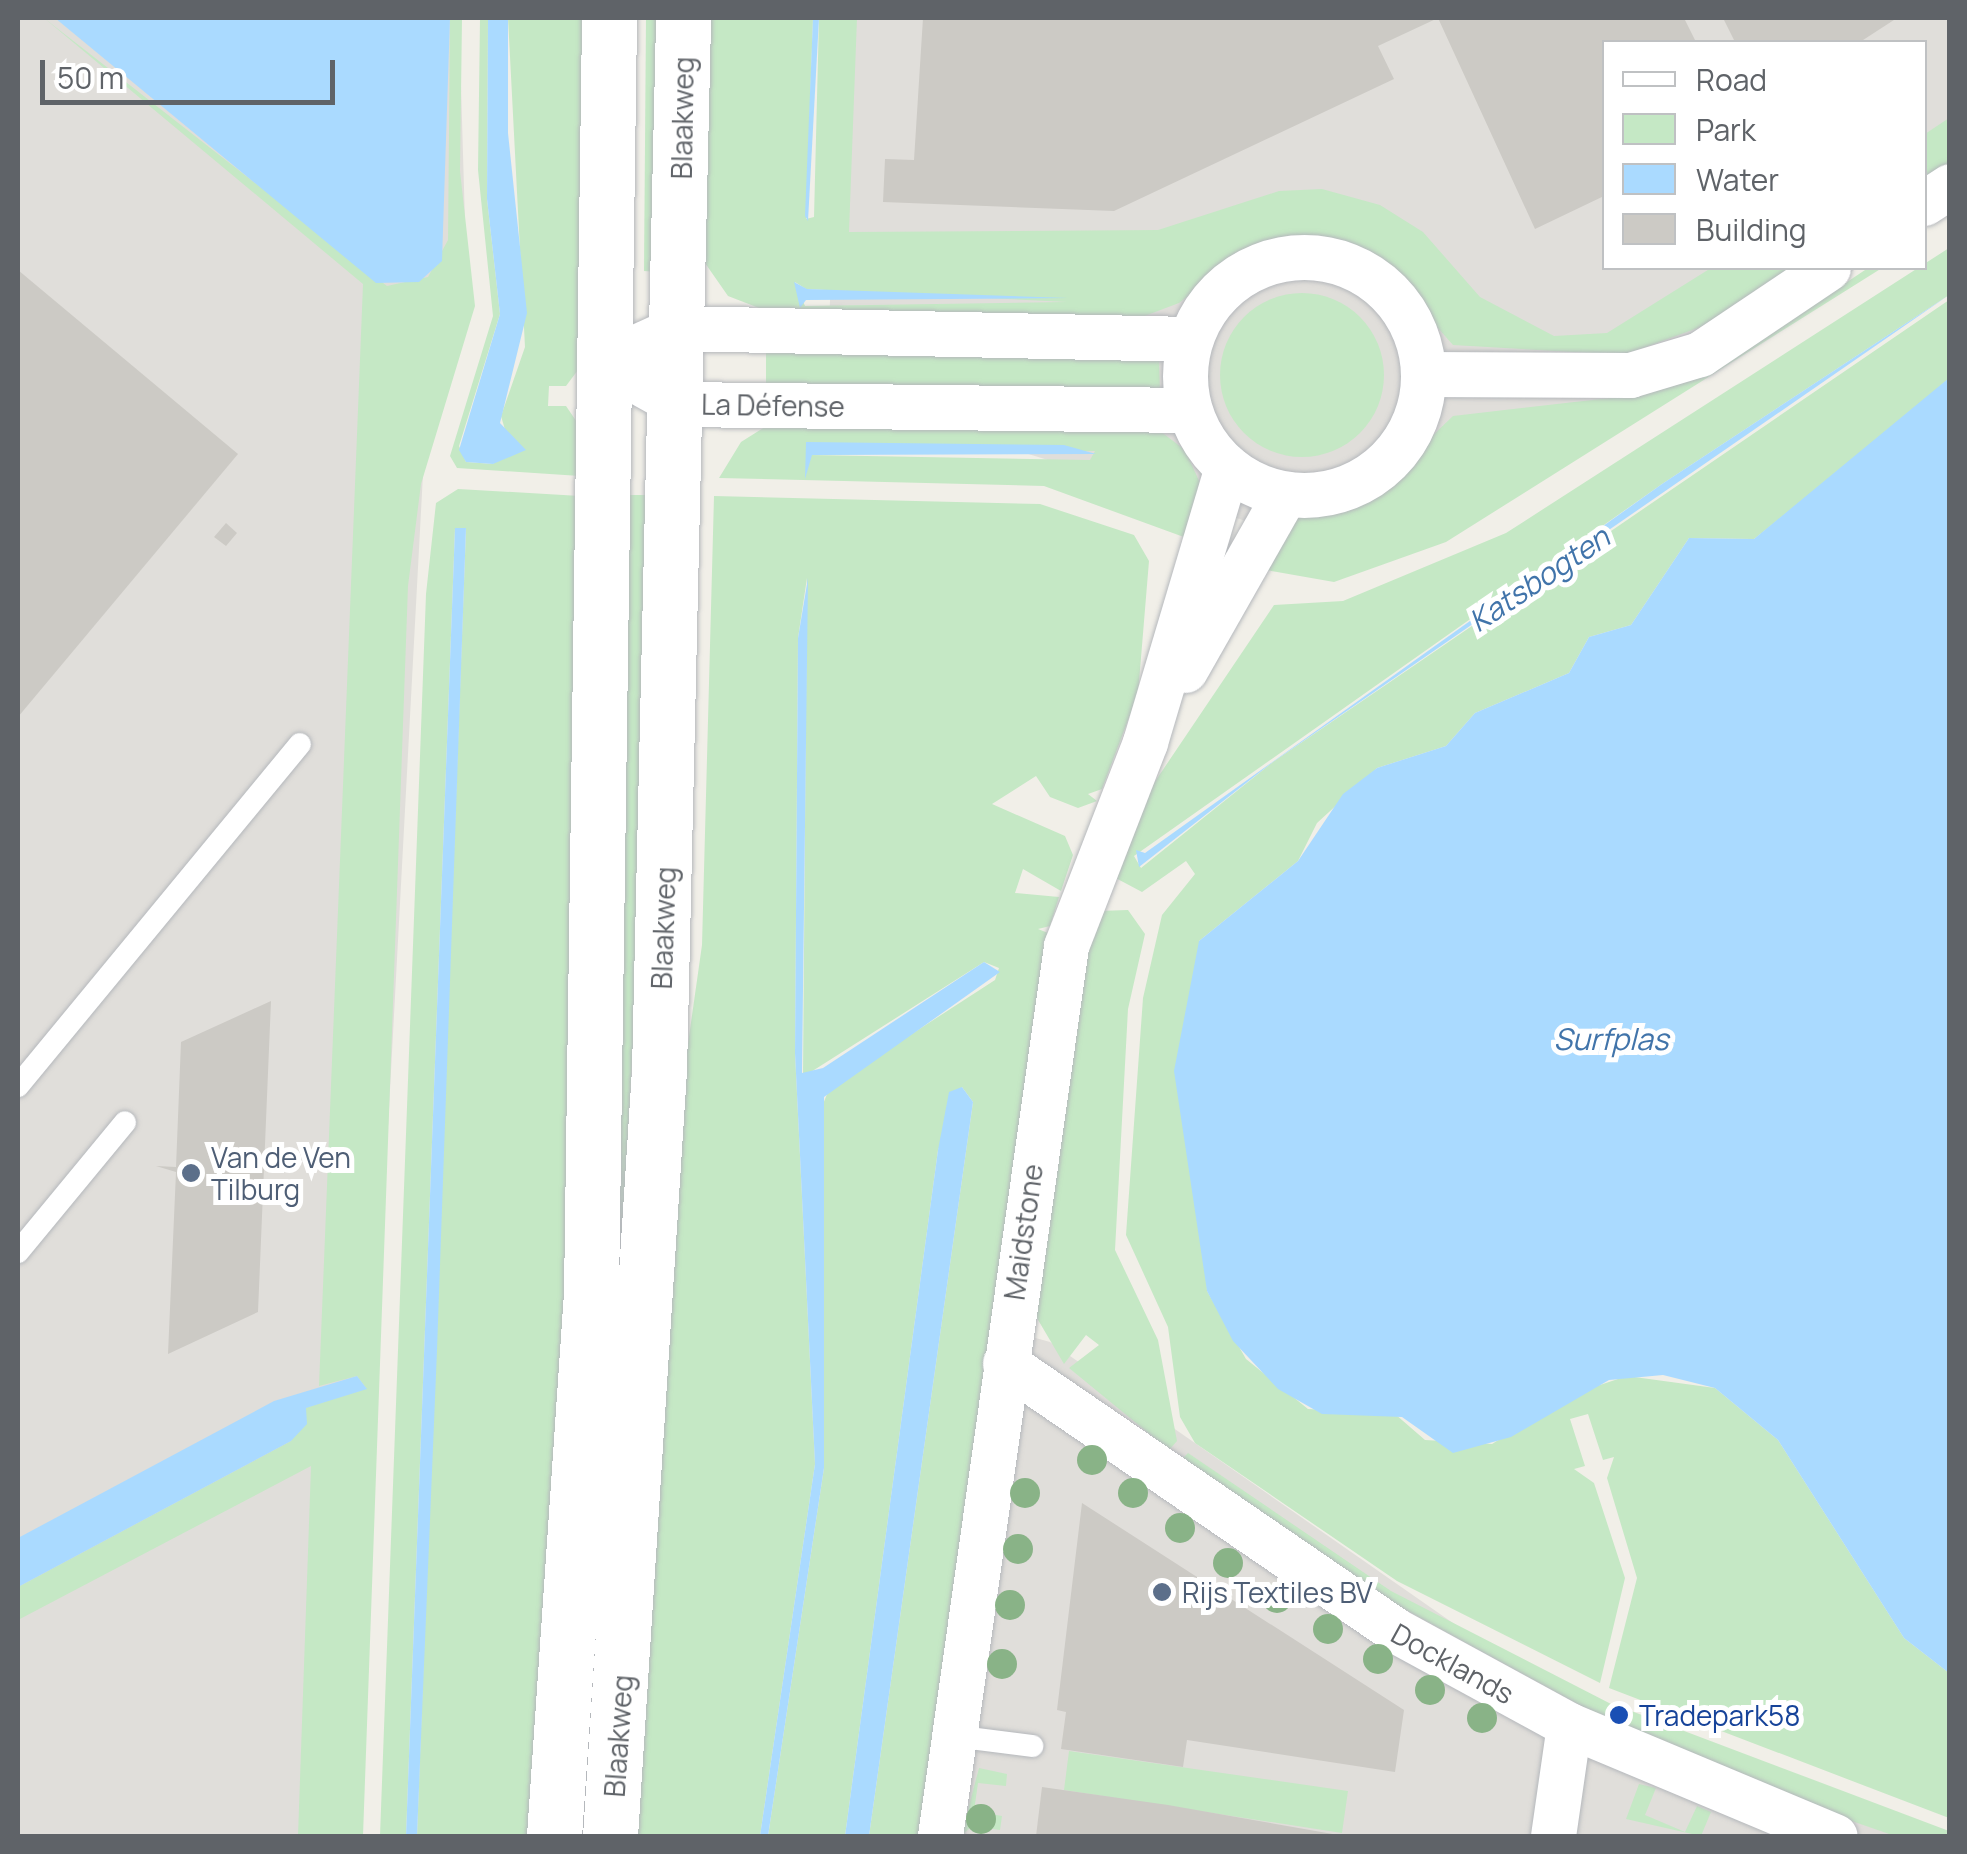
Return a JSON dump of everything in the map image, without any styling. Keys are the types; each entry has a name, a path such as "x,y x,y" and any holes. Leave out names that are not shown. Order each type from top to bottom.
{"main road":[{"name":"Blaakweg","path":"554,1836 591,1293 609,18"},
{"name":"Blaakweg","path":"610,1836 659,1071 678,404 684,18"}],"street":[{"path":"1927,201 1950,186"},
{"path":"1322,258 1382,286 1418,340 1424,374 1417,415 1397,452 1326,494 1284,494 1227,466 1189,410 1190,338 1228,284 1256,266 1322,258"},
{"path":"1424,374 1630,375 1700,354 1825,270"},
{"path":"603,362 678,328 1190,338"},
{"name":"La Défense","path":"603,362 678,404 1189,410"},
{"name":"Maidstone","path":"940,1836 1066,946 1145,742 1227,466"},
{"name":"Maidstone","path":"1145,742 1284,494"},
{"name":"Docklands","path":"1005,1363 1316,1580 1569,1725 1834,1836"},
{"path":"1553,1836 1569,1725"}],"lane":[{"path":"18,1086 300,744"},
{"path":"18,1252 125,1122"},
{"path":"954,1736 1032,1746"}],"shaded area":[{"path":"18,18 459,18 466,256 425,437 350,1836 18,1836"},
{"path":"840,18 1949,18 1949,205 1927,221 1927,40 1602,40 1602,270 1854,270 1617,431 1340,550 1022,452 825,442"},
{"path":"985,1324 1050,1342 1516,1667 1907,1836 916,1836"}],"green space":[{"path":"44,18 387,286 428,277 448,240 450,18 462,18 460,171 475,306 421,484 408,586 363,1836 298,1836 311,1466 18,1620 18,1587 291,1441 305,1408 366,1388 357,1376 319,1386 363,284"},
{"path":"480,18 488,18 487,199 500,314 459,446 466,462 493,464 508,440 501,416 525,347 508,18 584,18 581,366 566,386 549,386 548,406 566,406 581,428 580,476 457,468 450,456 493,316 478,170"},
{"path":"646,18 659,18 658,272 644,271"},
{"path":"702,18 813,18 806,219 814,217 819,18 857,18 849,232 1158,230 1279,191 1322,189 1380,205 1423,232 1480,297 1554,336 1607,333 1708,270 1791,270 1706,325 1624,355 1453,345 1383,266 1310,239 1246,252 1179,303 1142,317 759,308 728,296 705,263","holes":["795,282 806,289 1067,302 805,306"]},
{"path":"1949,118 1949,162 1927,178 1927,133"},
{"path":"1949,248 1949,295 1662,484 1134,856 1141,868 1273,762 1949,300 1949,378 1915,410 1754,539 1689,538 1631,625 1589,637 1569,673 1475,713 1446,746 1377,768 1317,823 1298,861 1199,941 1207,1291 1246,1359 1308,1409 1395,1414 1425,1440 1492,1444 1576,1393 1627,1376 1715,1388 1778,1440 1904,1638 1949,1673 1949,1818 1609,1688 1637,1578 1607,1478 1614,1457 1603,1460 1588,1414 1570,1419 1585,1466 1574,1469 1594,1483 1625,1578 1600,1683 1397,1581 1195,1443 1180,1417 1168,1327 1126,1235 1143,998 1162,915 1195,874 1186,861 1142,892 1110,875 1154,783 1274,605 1343,601 1506,533 1915,270 1927,270 1927,262"},
{"path":"1865,270 1879,270 1446,542 1334,582 1255,568 1295,518 1376,490 1453,416 1627,396 1741,353"},
{"path":"1302,293 1333,300 1360,317 1377,344 1384,375 1377,406 1360,433 1333,450 1302,457 1271,450 1244,433 1227,406 1220,375 1227,344 1244,317 1271,300"},
{"path":"766,347 1159,359 1160,390 766,391"},
{"path":"771,423 1160,431 1185,450 1200,483 1192,540 1044,486 719,478 741,442","holes":["1095,451 1090,460 811,455"]},
{"path":"458,489 580,496 577,1082 533,1836 417,1836 466,529 455,528 406,1836 380,1836 426,594 436,503"},
{"path":"624,495 654,495 645,829 589,1836 577,1836"},
{"path":"714,496 1040,504 1134,535 1149,561 1138,694 1102,789 1088,794 1097,801 1078,808 1050,797 1036,776 992,804 1065,836 1073,855 1061,891 1023,869 1015,893 1059,897 1050,926 1038,929 1048,933 919,1836 869,1836 973,1102 962,1087 938,1150 845,1836 768,1836 824,1468 823,1104 830,1087 995,980 999,968 984,962 803,1077 807,578 798,638 795,1053 815,1464 760,1836 632,1836 677,1121 702,945"},
{"path":"1128,910 1145,934 1128,1009 1115,1250 1158,1340 1177,1441 1169,1450 1069,1368 1099,1345 1086,1335 1064,1364 1034,1313 1084,957 1098,911"},
{"path":"1188,1453 1391,1591 1613,1705 1607,1720 1366,1588 1182,1459"},
{"path":"1626,1709 1949,1831 1949,1836 1895,1836 1788,1799 1619,1726"},
{"path":"1069,1751 1348,1791 1342,1833 1064,1790"},
{"path":"979,1768 1007,1774 1006,1786 978,1783 974,1811 1002,1816 1000,1830 972,1826 961,1836"},
{"path":"1639,1784 1656,1788 1645,1815 1685,1832 1697,1806 1711,1812 1701,1836 1626,1819"}],"water":[{"path":"55,18 450,18 442,261 419,282 376,283"},
{"path":"488,18 508,18 508,133 527,313 500,423 526,450 493,464 466,462 459,450 500,314 487,199"},
{"path":"813,18 819,18 808,221 805,216"},
{"path":"794,282 807,289 1068,298 806,300 800,308"},
{"path":"1949,295 1273,762 1139,867 1136,850 1145,853 1662,484"},
{"name":"Surfplas","path":"1949,378 1949,1673 1904,1638 1778,1440 1715,1388 1663,1375 1609,1380 1511,1437 1453,1453 1402,1417 1322,1414 1278,1389 1233,1341 1207,1291 1174,1071 1199,941 1298,861 1343,794 1377,768 1446,746 1475,713 1569,673 1589,637 1631,625 1689,538 1754,539"},
{"path":"806,442 1064,445 1096,454 812,455 805,479"},
{"path":"455,528 466,528 437,1350 417,1836 406,1836"},
{"path":"808,578 802,1073 823,1068 984,962 1000,972 824,1097 824,1468 768,1836 760,1836 815,1464 795,1053 798,638"},
{"path":"962,1087 973,1102 869,1836 845,1836 938,1150 949,1092"},
{"path":"357,1376 367,1389 306,1408 307,1424 291,1441 18,1587 18,1538 274,1401"}],"building":[{"path":"923,18 1438,18 1378,46 1394,79 1114,211 883,202 885,159 914,160"},
{"path":"1438,18 1684,18 1695,40 1602,40 1602,197 1535,229"},
{"path":"1723,18 1897,18 1863,40 1734,40"},
{"path":"18,270 238,454 18,717"},
{"path":"226,523 237,533 226,546 214,537"},
{"path":"271,1001 258,1312 168,1354 176,1172 156,1166 176,1167 181,1042"},
{"path":"1082,1503 1404,1710 1395,1772 1187,1740 1183,1767 1061,1749 1066,1712 1057,1710"},
{"path":"1042,1787 1168,1805 1344,1836 1036,1836"}],"place":[{"name":"Van de Ven Tilburg","path":"191,1173"},
{"name":"Rijs Textiles BV","path":"1162,1592"},
{"name":"Tradepark58","path":"1619,1715"}],"water label":[{"name":"Katsbogten","path":"1539,579"}]}
